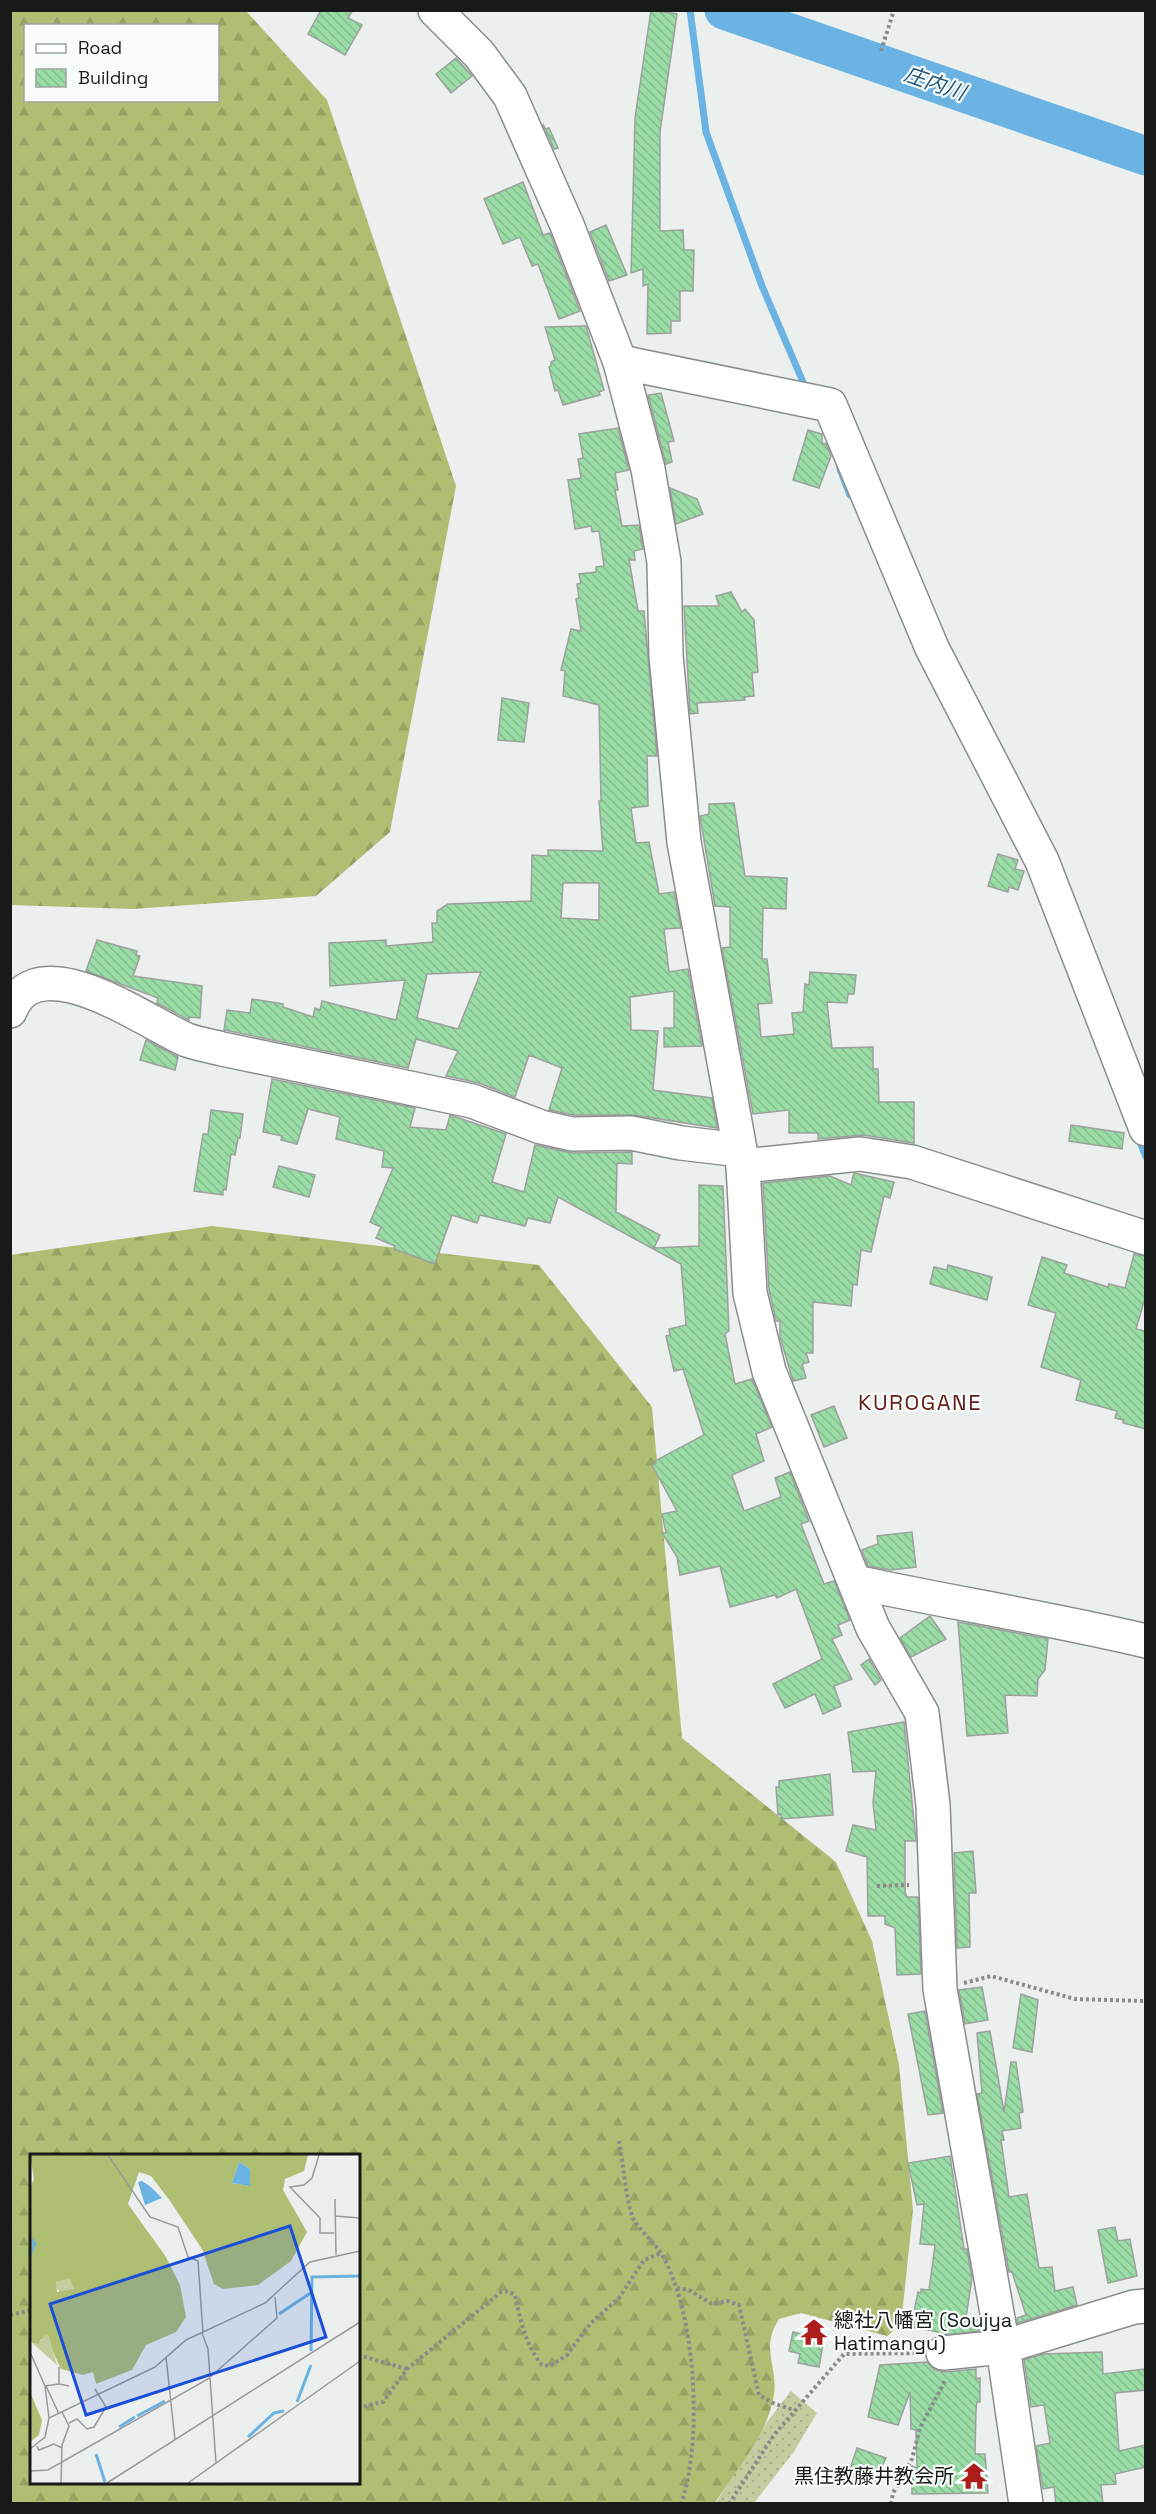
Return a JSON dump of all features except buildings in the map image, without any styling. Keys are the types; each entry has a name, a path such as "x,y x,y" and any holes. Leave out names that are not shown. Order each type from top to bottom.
{"street":[{"path":"435,10 479,54 510,96 567,225 620,362 648,469 664,562 666,656 684,842 742,1158 750,1293 759,1338 770,1371 873,1628 922,1713 933,1805 940,1989 1003,2347 1026,2504"},
{"path":"620,362 830,405 932,648 1042,861 1146,1129"},
{"path":"10,1011 15,1000 26,987 41,983 76,986 187,1040 472,1101 542,1127 572,1134 631,1133 742,1158 860,1154 912,1162 1146,1238"},
{"path":"855,1582 957,1604 1054,1619 1146,1641"},
{"path":"949,2353 1003,2347 1134,2307 1146,2306"}],"path":[{"path":"881,51 894,10"},
{"path":"940,1989 991,1976 1075,1999 1146,2001"},
{"path":"619,2141 633,2217 661,2253 676,2288 691,2366 695,2427 688,2484 681,2504"},
{"path":"360,2408 383,2402 407,2369 501,2292 508,2291 515,2295 519,2318 534,2356 542,2365 550,2366 567,2355 590,2324 619,2298 644,2260 661,2253"},
{"path":"676,2288 689,2290 712,2304 728,2301 739,2305 759,2395 775,2404 794,2410"},
{"path":"10,2315 30,2310"},
{"path":"729,2504 774,2435 844,2354 949,2353 946,2379 920,2428 912,2459 894,2493 891,2504"},
{"path":"360,2356 407,2369"}],"green space":[{"path":"11,10 246,11 327,100 456,486 390,832 316,896 132,909 11,905"},
{"path":"212,1226 539,1265 652,1407 682,1738 836,1862 872,1941 899,2065 913,2210 901,2325 887,2336 801,2313 779,2319 773,2330 770,2348 775,2384 771,2409 758,2438 715,2503 11,2503 10,1255"},
{"path":"791,2391 817,2413 793,2453 754,2503 715,2504 767,2422"}],"waterway":[{"path":"690,10 706,132 762,286 803,382"},
{"name":"庄内川","path":"724,10 1146,156"},
{"path":"840,469 850,495"},
{"path":"1138,1137 1146,1157"}],"place":[{"name":"總社八幡宮 (Soujya Hatimangu)","path":"814,2332"},
{"name":"黒住教藤井教会所","path":"974,2476"}],"district":[{"name":"KUROGANE","path":"920,1402"}]}
